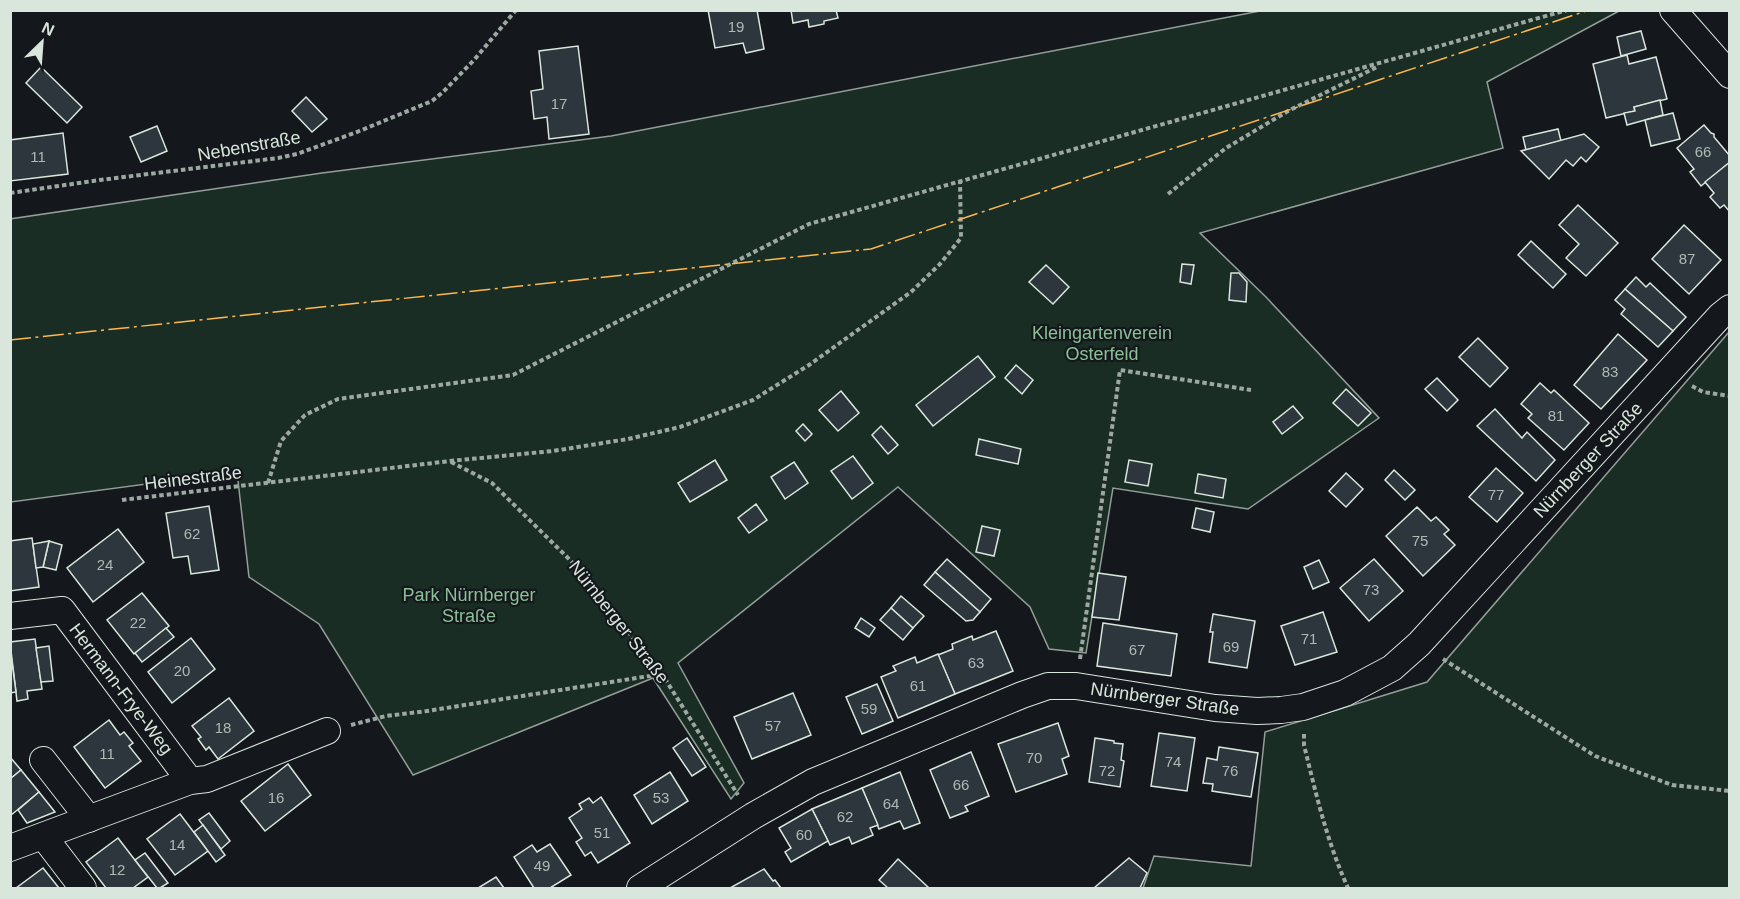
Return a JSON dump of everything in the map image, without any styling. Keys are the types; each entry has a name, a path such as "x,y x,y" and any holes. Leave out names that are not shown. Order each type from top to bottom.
{"street":[{"path":"1673,10 1730,75"},
{"name":"Nürnberger Straße","path":"640,888 753,816 813,782 1048,686 1076,686 1215,708 1257,711 1303,706 1346,693 1370,681 1392,668 1419,644 1720,316 1730,308"},
{"name":"Hermann-Frye-Weg","path":"10,616 62,610 190,781"},
{"path":"10,848 190,781 207,779 327,731"},
{"path":"43,760 89,819"},
{"path":"44,837 83,888"}],"path":[{"name":"Nebenstraße","path":"10,193 297,154 432,101 474,60 516,10"},
{"path":"268,483 281,441 305,416 338,399 513,375 809,224 1567,10"},
{"path":"1168,194 1226,148 1288,111 1387,62"},
{"name":"Heinestraße","path":"122,500 553,451 628,439 681,427 753,400 808,365 911,292 940,264 961,238 960,181"},
{"path":"1076,686 1120,370 1251,390"},
{"path":"1667,374 1703,392 1730,396"},
{"name":"Nürnberger Straße","path":"450,461 492,483 573,563 662,674 753,816"},
{"path":"1419,644 1595,756 1672,785 1730,791"},
{"path":"327,731 386,716 662,674"},
{"path":"1303,706 1304,745 1324,824 1348,888"}],"green space":[{"path":"1260,11 1619,11 1487,82 1503,148 1200,233 1266,297 1379,418 1248,509 1113,488 1086,653 1049,649 1030,607 898,487 678,663 744,783 731,799 653,678 413,775 319,624 249,577 237,472 11,502 10,219 322,173 611,136"},
{"path":"1729,332 1729,888 1143,888 1154,856 1251,866 1265,732 1427,682"}],"building":[{"path":"708,10 757,10 764,49 746,53 743,43 715,48"},
{"path":"791,10 836,10 838,18 809,27 808,20 793,23"},
{"path":"1641,31 1646,49 1621,56 1617,37"},
{"path":"578,46 589,134 549,139 547,117 534,119 531,91 543,89 539,51"},
{"path":"1627,55 1629,64 1656,57 1667,99 1634,107 1635,111 1606,118 1593,64"},
{"path":"41,67 82,107 67,123 26,83"},
{"path":"306,97 327,119 312,132 292,111"},
{"path":"1660,100 1663,115 1627,125 1624,113 1635,111 1634,107"},
{"path":"1673,113 1680,139 1651,146 1645,120"},
{"path":"1704,125 1714,134 1730,156 1730,162 1701,186 1690,172 1694,169 1677,148"},
{"path":"157,126 167,151 141,162 130,137"},
{"path":"1558,129 1561,141 1526,150 1523,137"},
{"path":"63,133 68,174 10,181 10,140"},
{"path":"1584,134 1599,147 1586,162 1581,157 1573,166 1566,160 1549,179 1521,151"},
{"path":"1730,162 1730,212 1724,205 1720,208 1710,197 1714,193 1705,182"},
{"path":"1578,205 1618,243 1586,276 1566,258 1579,244 1559,225"},
{"path":"1684,225 1721,260 1689,294 1652,259"},
{"path":"1531,241 1566,274 1553,288 1518,255"},
{"path":"1182,264 1194,265 1191,284 1180,282"},
{"path":"1046,265 1069,287 1053,304 1029,282"},
{"path":"1231,273 1239,273 1247,282 1246,302 1229,300"},
{"path":"1636,277 1646,287 1650,283 1686,317 1673,331 1625,289"},
{"path":"1625,289 1673,331 1658,347 1621,314 1625,309 1615,300"},
{"path":"1618,334 1647,360 1601,409 1574,385"},
{"path":"1478,338 1508,368 1490,387 1459,357"},
{"path":"978,356 995,377 933,426 916,405"},
{"path":"1016,365 1033,380 1022,394 1005,378"},
{"path":"1437,378 1458,400 1447,411 1425,389"},
{"path":"1540,383 1551,393 1554,390 1589,423 1564,450 1528,418 1532,414 1521,404"},
{"path":"1346,389 1371,413 1358,426 1333,403"},
{"path":"841,391 859,413 838,431 819,410"},
{"path":"1293,406 1303,418 1282,434 1273,422"},
{"path":"1495,409 1522,438 1527,432 1555,460 1536,481 1477,426"},
{"path":"803,424 812,434 805,441 796,431"},
{"path":"881,426 898,445 888,454 872,435"},
{"path":"979,439 1021,449 1018,464 976,455"},
{"path":"853,456 873,483 852,499 831,471"},
{"path":"715,460 727,480 690,502 678,483"},
{"path":"1129,460 1152,464 1148,486 1125,482"},
{"path":"794,462 808,483 785,499 771,477"},
{"path":"1496,468 1523,493 1497,522 1469,497"},
{"path":"1394,470 1415,490 1405,500 1385,480"},
{"path":"1346,473 1363,489 1346,507 1329,491"},
{"path":"1198,474 1226,479 1223,498 1195,493"},
{"path":"756,504 767,520 749,533 738,518"},
{"path":"209,506 219,570 191,574 188,556 173,558 166,513"},
{"path":"1417,507 1431,521 1436,517 1449,530 1444,534 1455,545 1423,576 1386,536"},
{"path":"1196,508 1214,512 1210,532 1192,528"},
{"path":"982,526 1000,530 994,556 976,552"},
{"path":"118,529 144,562 93,602 67,568"},
{"path":"32,538 39,587 10,591 10,541"},
{"path":"49,541 62,545 56,570 43,567"},
{"path":"49,541 43,567 36,568 33,544"},
{"path":"947,559 991,599 980,612 935,572"},
{"path":"1374,559 1403,591 1369,621 1340,588"},
{"path":"1319,560 1329,582 1313,589 1304,567"},
{"path":"935,572 980,612 973,620 966,621 924,585"},
{"path":"1098,573 1126,577 1119,620 1092,617"},
{"path":"142,593 169,626 134,654 107,620"},
{"path":"901,596 924,616 913,628 891,608"},
{"path":"891,608 913,628 903,640 880,620"},
{"path":"1323,612 1337,652 1295,665 1281,626"},
{"path":"1213,614 1255,621 1247,668 1209,662"},
{"path":"861,618 875,628 869,637 855,628"},
{"path":"1103,623 1177,634 1171,676 1097,666"},
{"path":"166,628 174,637 142,662 135,653"},
{"path":"996,631 1013,671 955,694 938,655 953,649 952,644 972,636 973,640"},
{"path":"191,638 215,669 172,703 148,672"},
{"path":"35,639 42,689 27,691 28,699 17,701 10,642"},
{"path":"49,646 53,681 41,682 36,648"},
{"path":"10,648 16,692 10,693"},
{"path":"938,654 955,694 898,718 881,677 896,671 893,666 915,657 917,663"},
{"path":"877,684 893,721 862,734 846,697"},
{"path":"793,693 811,735 752,759 734,717"},
{"path":"229,698 254,731 218,759 209,747 206,750 198,739 201,737 192,726"},
{"path":"109,720 120,735 124,732 133,743 129,746 141,761 105,788 74,747"},
{"path":"1058,723 1069,756 1062,759 1067,774 1016,792 998,744"},
{"path":"1159,733 1195,738 1187,791 1151,786"},
{"path":"687,738 706,767 692,776 673,748"},
{"path":"1095,738 1123,744 1121,760 1124,761 1120,787 1089,782"},
{"path":"1219,747 1258,753 1251,797 1212,791 1213,784 1203,783 1207,758 1217,760"},
{"path":"971,752 989,796 965,806 968,811 950,818 930,770"},
{"path":"10,757 21,770 10,779"},
{"path":"288,764 311,795 265,831 241,801"},
{"path":"21,770 39,792 10,816 10,779"},
{"path":"670,772 688,801 652,824 634,795"},
{"path":"900,772 920,823 904,829 900,821 879,829 862,788"},
{"path":"862,788 878,825 870,828 873,835 852,844 849,837 830,845 812,809"},
{"path":"39,792 55,812 27,823 18,810"},
{"path":"601,797 630,843 598,863 591,852 585,856 576,842 582,838 569,818 582,809 579,804 589,798 593,803"},
{"path":"812,809 828,841 791,862 785,852 791,848 779,828"},
{"path":"209,813 230,841 221,849 199,820"},
{"path":"180,814 208,851 175,875 147,839"},
{"path":"203,825 225,855 216,862 194,832"},
{"path":"118,838 148,877 133,888 106,888 86,862"},
{"path":"550,844 571,875 550,888 534,888 514,857 532,845 537,852"},
{"path":"145,853 168,883 160,888 157,888 135,860"},
{"path":"1129,858 1147,873 1140,888 1094,888"},
{"path":"898,859 929,888 888,888 879,880"},
{"path":"43,868 59,888 16,888"},
{"path":"764,869 781,888 730,888"},
{"path":"496,877 504,888 478,888"}],"power":[{"path":"10,340 871,249 1589,10"}],"park label":[{"name":"Kleingartenverein Osterfeld","path":"1102,343"},
{"name":"Park Nürnberger Straße","path":"469,605"}]}
